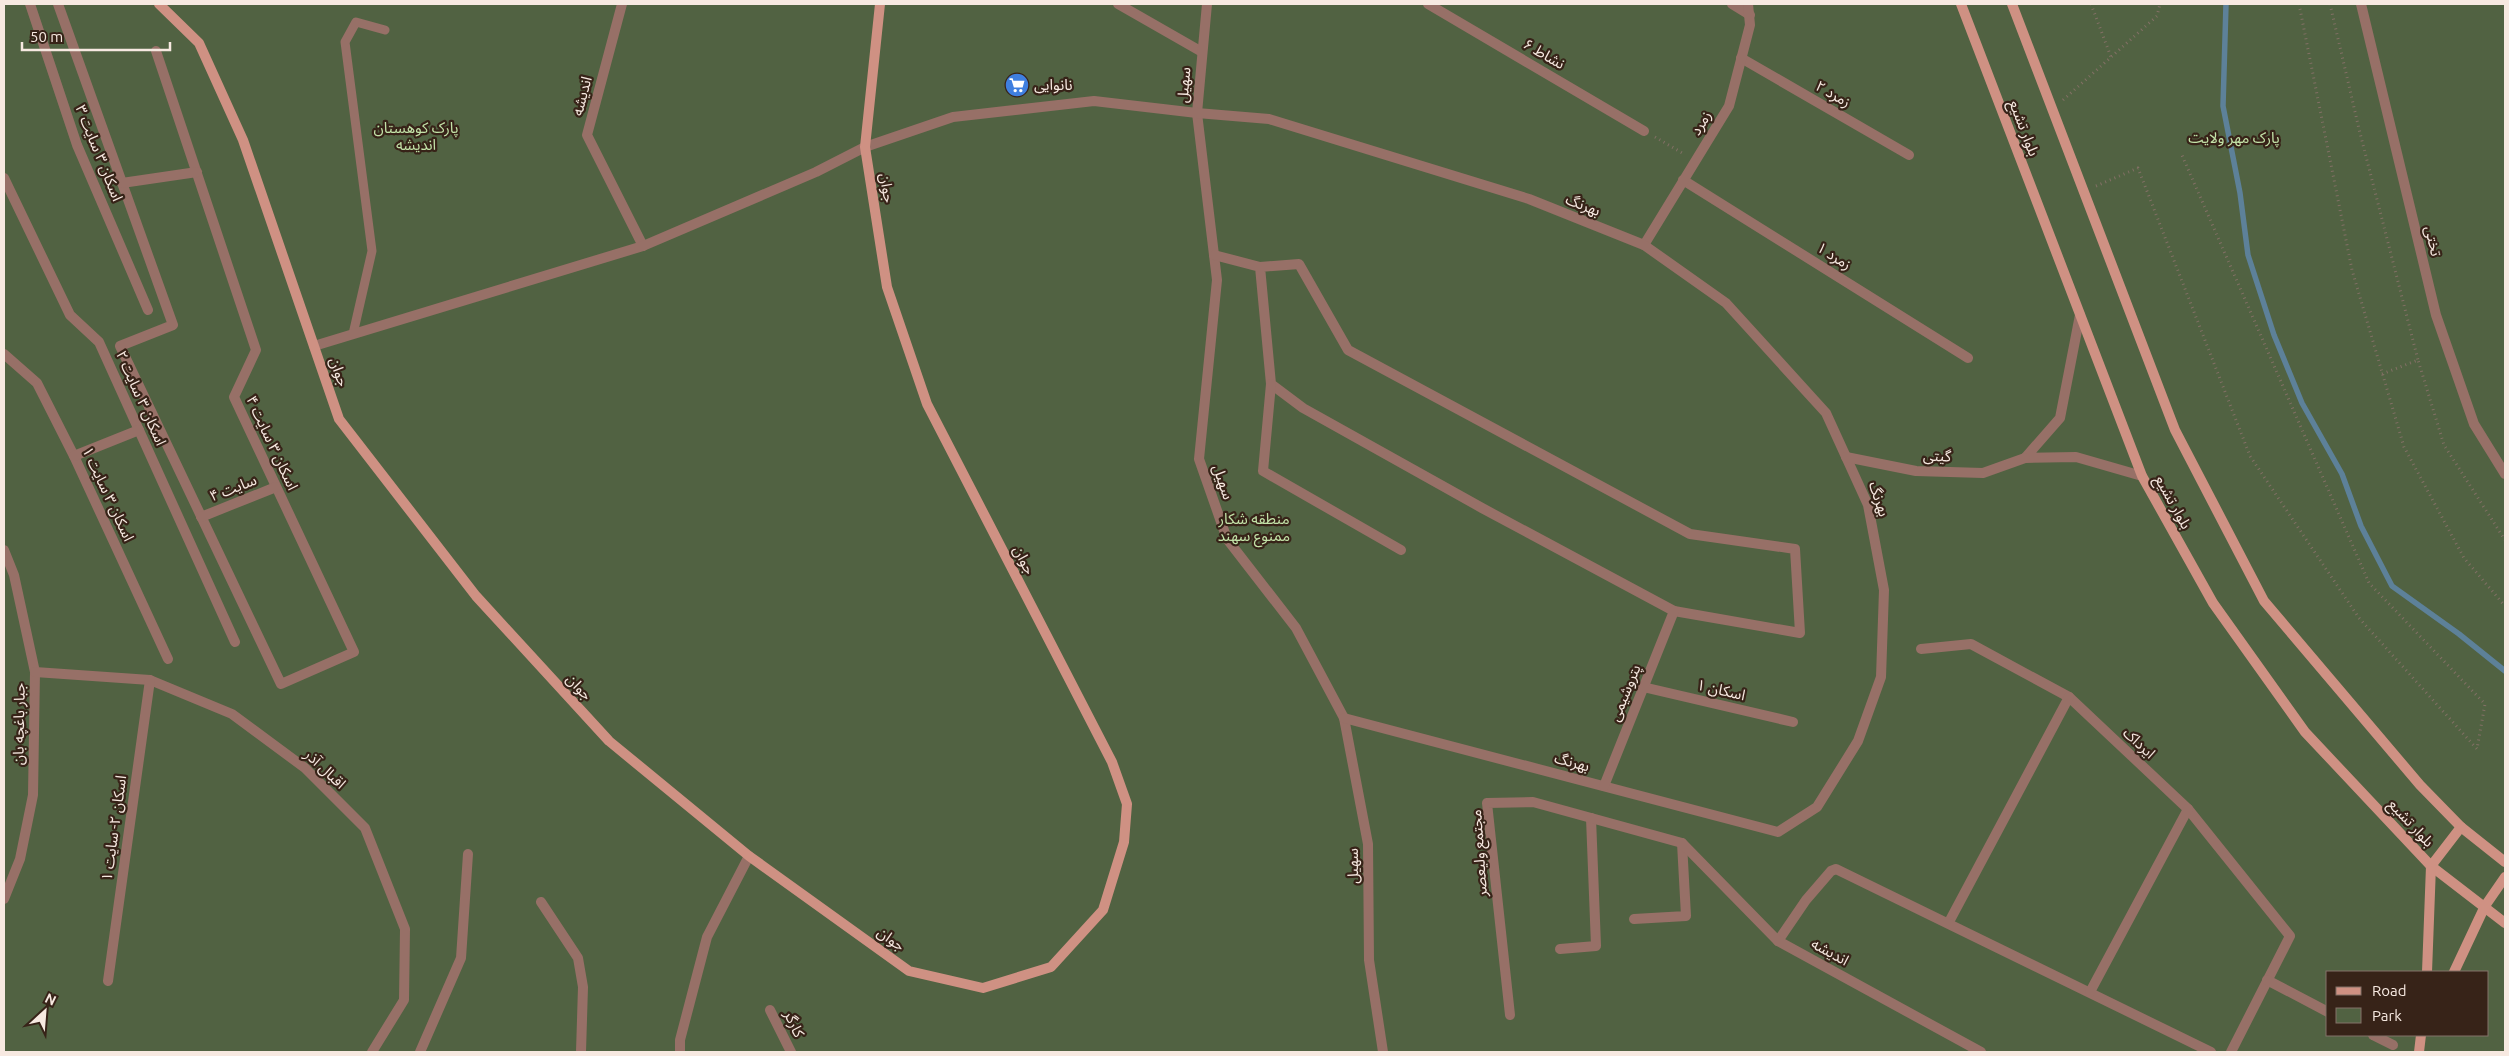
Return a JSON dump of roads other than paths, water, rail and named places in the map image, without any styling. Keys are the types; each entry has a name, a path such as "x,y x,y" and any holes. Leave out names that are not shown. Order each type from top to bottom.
{"street":[{"name":"اسکان ۳ سایت ۳","path":"30,4 77,145 148,310"},
{"path":"58,4 173,325 120,346 201,517"},
{"name":"جوان","path":"159,4 199,44 243,140 339,419 476,596 609,741 749,856 909,971 983,988 1051,967 1102,910 1124,842 1126,804 1112,762 927,404 887,288 865,147 880,4"},
{"name":"اندیشه","path":"622,4 588,135 643,246"},
{"path":"1118,4 1202,52"},
{"name":"سهیل","path":"1206,4 1197,113 1217,280 1199,459 1227,539 1296,628 1344,718 1368,844 1369,960 1383,1052"},
{"name":"نشاط ۶","path":"1428,4 1644,131"},
{"path":"1732,4 1750,14"},
{"name":"زمرد","path":"1644,245 1729,106 1750,25 1748,4"},
{"name":"بلوار تشیع","path":"1961,4 2142,476 2212,603 2305,732 2431,866 2505,922"},
{"path":"2012,4 2175,430 2264,601 2420,785 2461,827 2505,862"},
{"name":"تختی","path":"2362,4 2436,315 2474,424 2505,474"},
{"name":"اسکان ۳ سایت ۴","path":"156,52 256,350 234,397 354,652 281,684 201,517"},
{"name":"زمرد ۲","path":"1741,58 1909,155"},
{"name":"بهرنگ","path":"314,346 643,246 816,172 865,147 952,117 1094,101 1269,119 1529,199 1644,245 1726,304 1826,413 1868,505 1884,590 1882,677 1858,741 1817,807 1778,832 1344,718"},
{"path":"122,183 196,172"},
{"name":"اسکان ۳ سایت ۲","path":"4,178 70,315 99,342 235,642"},
{"name":"زمرد ۱","path":"1683,180 1968,358"},
{"path":"1214,255 1260,267 1299,264 1348,350 1690,534 1795,549 1800,633 1674,611 1482,508 1303,408 1271,384"},
{"path":"1260,267 1271,384 1263,471 1401,550"},
{"name":"گیتی","path":"2025,458 2060,418 2080,315"},
{"name":"اسکان ۳ سایت ۱","path":"4,354 37,383 74,456 168,659"},
{"path":"74,456 139,430"},
{"name":"گیتی","path":"1846,457 1916,471 1983,473 2025,458 2076,457 2142,476"},
{"name":"سایت ۴","path":"201,517 276,487"},
{"name":"جبار باغچه بان","path":"4,550 14,574 35,672 33,795 20,859 4,899"},
{"name":"پتروشیمی","path":"1604,786 1674,611"},
{"name":"ایرداک","path":"1921,648 1971,644 2069,697 2188,809 2290,936 2267,980"},
{"name":"اقبال آذر","path":"35,672 150,680 232,714 305,768 365,828 405,929 404,1000 372,1052"},
{"name":"اسکان ۲- سایت ۱","path":"108,981 150,680"},
{"name":"اسکان ۱","path":"1643,687 1793,722"},
{"path":"1949,922 2069,697"},
{"name":"مجتمع ولیعصر","path":"1510,1015 1488,803 1533,802 1685,845"},
{"path":"2090,992 2188,809"},
{"path":"1560,949 1596,946 1591,818"},
{"path":"2426,971 2431,866 2461,827"},
{"path":"1634,919 1686,916 1685,845"},
{"name":"اندیشه","path":"1685,845 1778,941 1982,1052"},
{"path":"420,1052 461,958 468,854"},
{"path":"680,1052 680,1040 707,938 749,856"},
{"path":"1778,941 1806,900 1831,871 1836,869 1949,922 2211,1052"},
{"path":"2454,971 2485,906 2505,877"},
{"path":"541,902 578,958 582,987 581,1052"},
{"path":"2231,1052 2267,980 2326,1011"},
{"name":"کارگر","path":"770,1010 791,1052"},
{"path":"2375,1036 2393,1045"},
{"path":"2419,1052 2421,1036"}],"lane":[{"path":"353,334 372,251 345,42 356,22 385,30"}],"waterway":[{"path":"2226,4 2223,106 2240,193 2248,255 2274,335 2302,403 2342,474 2361,526 2392,586 2459,634 2505,671"}],"place":[{"name":"نانوایی","path":"1017,85"}],"park label":[{"name":"پارک کوهستان اندیشه","path":"416,136"},
{"name":"پارک مهر ولایت","path":"2234,138"},
{"name":"منطقه شکار ممنوع سهند","path":"1254,528"}]}
